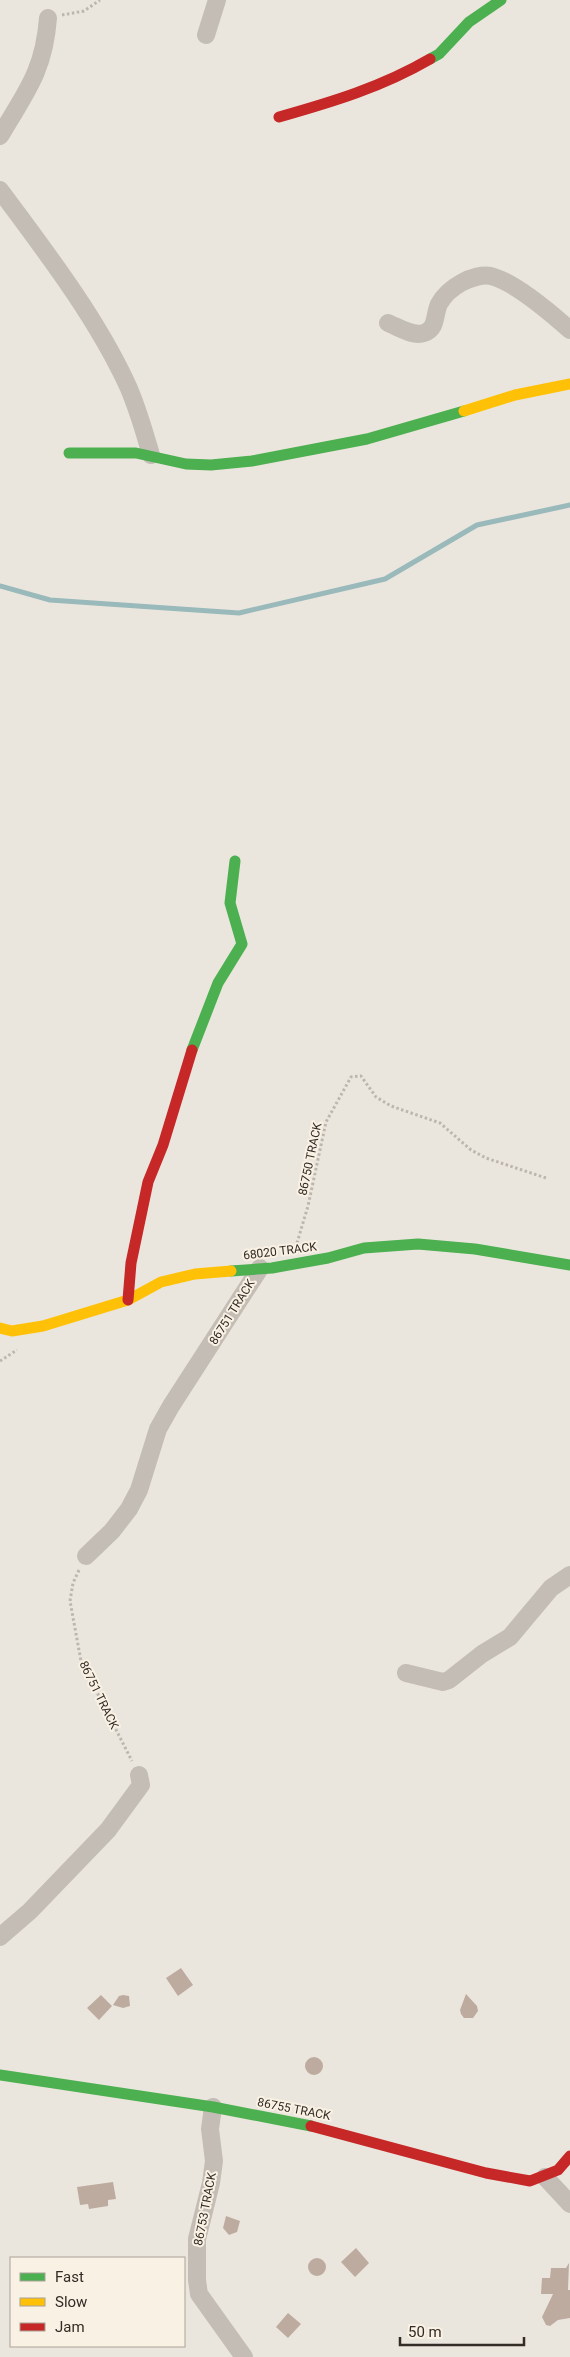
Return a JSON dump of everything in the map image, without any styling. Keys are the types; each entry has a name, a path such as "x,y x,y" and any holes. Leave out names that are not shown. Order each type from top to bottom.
{"street":[{"path":"206,35 217,0"},
{"path":"279,117 354,95 402,75 438,54 469,22 500,0"},
{"path":"0,136 25,99 43,60 48,18"},
{"path":"0,190 54,263 113,356 127,384 151,455"},
{"path":"388,323 410,333 425,333 430,330 434,323 437,310 445,296 464,282 484,276 494,277 519,291 570,330"},
{"path":"69,452 113,452 151,455 186,464 210,465 252,461 367,439 413,427 516,395 570,384"},
{"path":"128,1300 131,1263 148,1182 163,1145 199,1028 218,983 242,944 230,902 235,861"},
{"name":"68020 TRACK","path":"4,1333 43,1326 128,1300 161,1282 195,1274 290,1265 364,1248 418,1244 475,1249 570,1265"},
{"name":"86751 TRACK","path":"86,1556 112,1531 129,1509 139,1490 158,1429 184,1385 260,1268"},
{"path":"406,1673 443,1682 449,1680 482,1654 510,1637 551,1588 570,1575"},
{"path":"0,1937 30,1911 108,1830 141,1786 139,1776"},
{"name":"86755 TRACK","path":"1,2076 213,2107 319,2127 486,2173 530,2181 545,2177"},
{"name":"86753 TRACK","path":"213,2107 210,2129 214,2161 198,2239 197,2280 200,2294 244,2357"},
{"path":"570,2156 558,2170 545,2177 570,2204"}],"path":[{"path":"48,18 84,11 100,0"},
{"name":"86750 TRACK","path":"290,1265 308,1206 326,1122 350,1077 361,1076 376,1097 391,1106 440,1123 471,1150 486,1158 546,1178"},
{"name":"86751 TRACK","path":"86,1556 73,1583 70,1601 74,1616 76,1643 81,1661 139,1776"}],"building":[{"path":"181,1968 193,1985 178,1996 166,1978"},
{"path":"466,1994 477,2006 478,2011 473,2018 464,2018 461,2014 460,2010"},
{"path":"101,1995 112,2006 99,2020 87,2008"},
{"path":"119,1996 129,1996 130,2006 123,2008 113,2005"},
{"path":"314,2057 321,2059 323,2066 321,2073 314,2075 307,2073 305,2066 307,2059"},
{"path":"113,2182 116,2199 108,2200 108,2206 89,2209 88,2204 80,2205 77,2187"},
{"path":"226,2216 240,2221 237,2232 229,2235 223,2228"},
{"path":"356,2248 369,2263 355,2277 341,2262"},
{"path":"317,2258 323,2261 326,2267 323,2273 317,2276 311,2273 308,2267 311,2261"},
{"path":"569,2263 570,2318 558,2320 550,2326 546,2325 542,2317 553,2294 541,2294 542,2278 550,2278 551,2268 566,2268"},
{"path":"288,2313 301,2324 288,2338 276,2327"}],"waterway":[{"path":"0,586 50,600 239,613 385,579 477,525 570,505"}],"traffic: fast":[{"path":"430,59 439,54 469,22 501,0"},
{"path":"69,453 136,453 186,464 211,465 252,461 367,439 464,411"},
{"path":"192,1050 218,983 242,944 230,903 235,861"},
{"path":"231,1271 272,1268 328,1258 364,1248 418,1244 475,1249 570,1265"},
{"path":"0,2075 213,2107 311,2126"}],"traffic: slow":[{"path":"464,411 515,395 570,384"},
{"path":"0,1328 12,1331 43,1326 128,1300 161,1282 195,1274 231,1271"}],"traffic: jam":[{"path":"279,117 375,86 430,59"},
{"path":"128,1300 131,1263 148,1182 163,1145 192,1050"},
{"path":"311,2126 486,2173 530,2181 558,2170 570,2156"}]}
